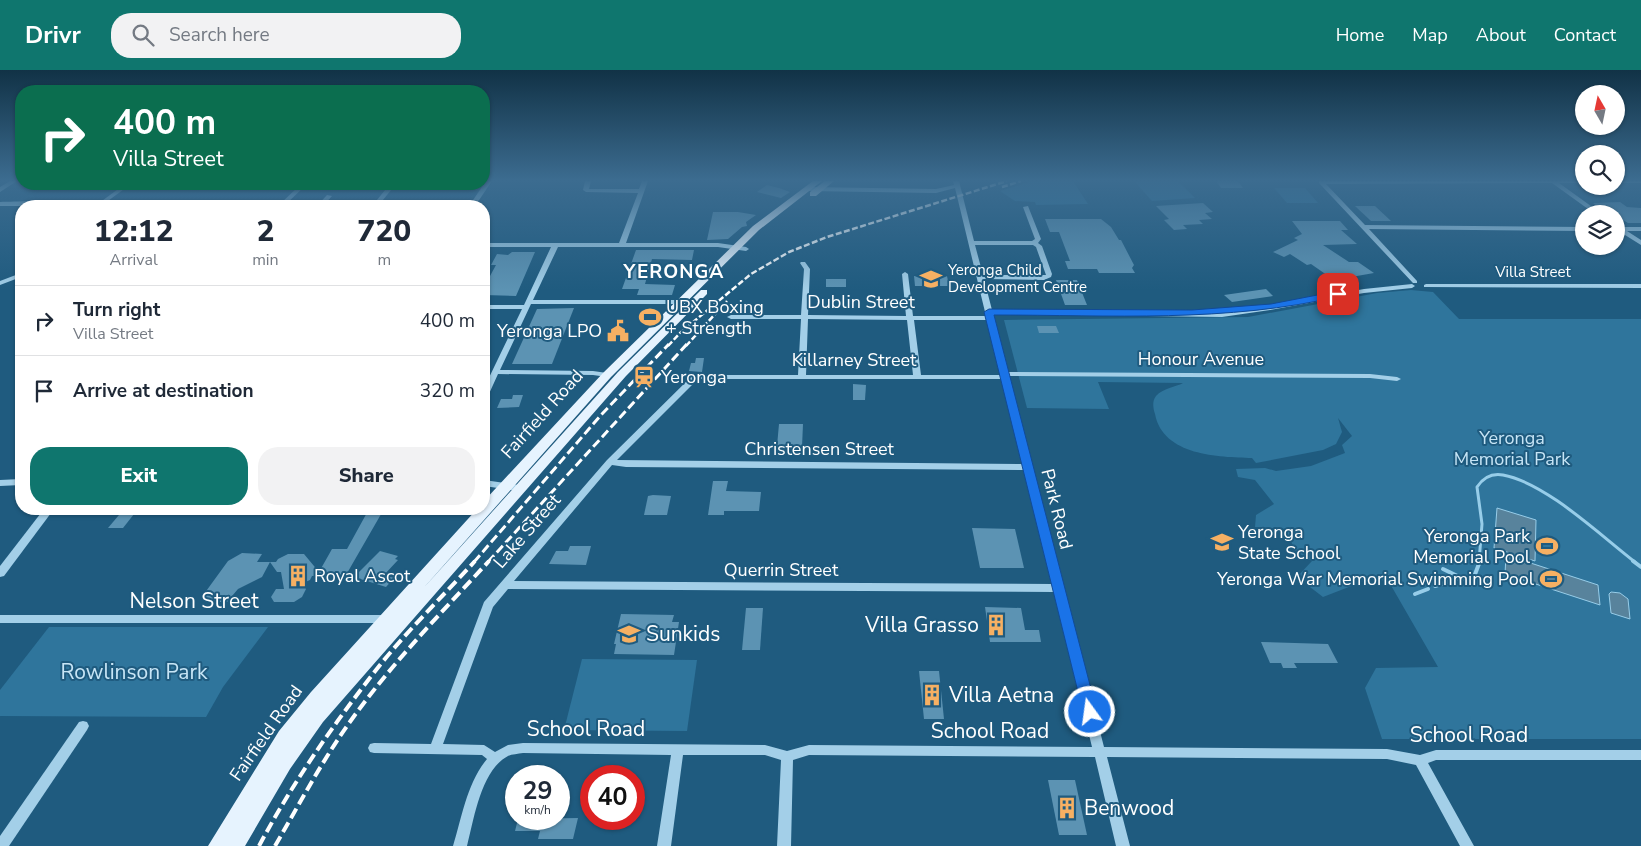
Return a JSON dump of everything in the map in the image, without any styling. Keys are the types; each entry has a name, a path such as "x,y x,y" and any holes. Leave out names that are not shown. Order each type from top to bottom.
{"main road":[{"name":"Fairfield Road","path":"490,511 742,248 769,217"},
{"name":"Fairfield Road","path":"490,514 607,375 681,302 742,248 782,217"},
{"name":"Fairfield Road","path":"218,846 285,736 316,697 486,515"},
{"name":"Fairfield Road","path":"235,846 284,763 317,717 489,515"}],"street":[{"path":"622,244 632,217"},
{"name":"Park Road","path":"965,217 1123,846"},
{"path":"1030,217 1038,239 1034,243"},
{"path":"1354,217 1414,284"},
{"path":"1363,227 1575,228"},
{"path":"1625,228 1641,229"},
{"path":"1625,233 1641,243"},
{"path":"971,243 1034,243 1038,246 1049,276 980,278"},
{"path":"490,244 718,245 742,248"},
{"path":"490,383 556,244"},
{"path":"802,376 807,269 803,263"},
{"path":"905,274 917,377"},
{"path":"0,284 15,278"},
{"path":"989,315 1192,313 1222,315 1338,294 1414,284"},
{"name":"Villa Street","path":"1414,284 1424,289 1426,286 1641,286"},
{"path":"490,307 681,302"},
{"name":"Dublin Street","path":"731,317 910,318 989,315"},
{"path":"495,372 593,373 607,375"},
{"name":"Killarney Street","path":"702,376 1006,376"},
{"name":"Lake Street","path":"435,750 488,605 610,462 691,380 702,376"},
{"name":"Honour Avenue","path":"1006,376 1363,376 1396,379"},
{"name":"Christensen Street","path":"610,462 626,464 1028,467"},
{"path":"0,483 15,482"},
{"path":"490,484 513,487"},
{"path":"0,574 44,515"},
{"name":"Querrin Street","path":"504,585 1059,588"},
{"name":"Nelson Street","path":"0,619 387,619"},
{"path":"1,846 83,726"},
{"path":"374,748 484,750 494,758 481,777 460,846"},
{"name":"School Road","path":"494,758 505,751 523,748 765,750 787,756 809,750 1387,754 1420,760 1436,755 1641,755"},
{"path":"664,846 678,749"},
{"path":"784,846 787,756"},
{"path":"1420,760 1466,846"}],"green space":[{"name":"Yeronga Memorial Park","path":"1411,290 1433,292 1459,319 1641,319 1641,739 1382,739 1365,688 1376,668 1438,667 1389,582 1372,578 1323,597 1297,577 1312,561 1295,551 1286,529 1255,527 1256,515 1274,504 1255,480 1238,477 1236,469 1265,468 1276,471 1311,466 1345,453 1342,445 1352,436 1338,418 1342,432 1336,444 1323,450 1256,463 1252,458 1224,457 1194,451 1181,446 1169,438 1160,428 1153,405 1154,400 1162,391 1183,383 1098,382 1109,409 1027,408 1004,320 1248,317 1377,293"},
{"name":"Rowlinson Park","path":"49,627 268,627 223,687 206,717 0,716 0,690"},
{"path":"582,659 697,660 687,731 564,730"}],"shaded area":[{"path":"1497,508 1536,520 1535,561 1494,548"},
{"name":"Yeronga War Memorial Swimming Pool","path":"1506,555 1598,585 1600,605 1505,574"},
{"path":"1611,592 1620,593 1628,599 1630,619 1611,613 1609,594"}],"building":[{"path":"712,217 753,217 746,222 747,226 742,227 728,239 707,240"},
{"path":"1167,217 1210,217 1212,219 1199,220 1203,224 1183,225 1187,229 1174,230 1164,220 1169,219"},
{"path":"1367,217 1387,217 1391,221 1371,221"},
{"path":"1625,217 1641,217 1641,223 1625,221"},
{"path":"1045,219 1101,219 1111,227 1119,240 1121,240 1134,265 1132,268 1135,273 1099,273 1097,269 1068,269 1065,261 1070,261 1059,232 1050,232"},
{"path":"1292,221 1340,221 1348,230 1341,230 1357,244 1323,245 1349,262 1358,262 1374,273 1334,280 1311,264 1307,265 1290,254 1284,257 1273,252 1298,240 1294,238 1302,234"},
{"path":"636,250 694,250 692,260 652,259 645,284 675,285 672,295 637,295 639,289 622,289"},
{"path":"512,252 535,252 516,296 490,295 490,276 496,265 491,265 497,254 508,255"},
{"name":"Yeronga Child Development Centre","path":"914,276 947,276 949,286 915,286"},
{"path":"826,279 846,279 846,287 826,287"},
{"path":"1056,280 1077,280 1087,305 1065,305"},
{"path":"1266,289 1273,296 1232,302 1224,295"},
{"path":"574,308 552,364 512,364 537,309"},
{"path":"1037,326 1056,326 1059,333 1039,333"},
{"path":"696,358 704,358 702,372 689,371 691,363 695,363"},
{"path":"853,384 866,385 865,400 853,400"},
{"path":"513,395 523,395 519,407 497,408 501,399 512,399"},
{"path":"779,424 803,424 802,447 777,446"},
{"path":"713,481 728,481 726,491 761,492 759,511 724,511 724,515 708,515"},
{"path":"648,496 671,496 667,515 644,515"},
{"path":"119,515 133,515 123,528 108,528"},
{"path":"366,515 381,515 346,575 312,576 310,580 303,583 306,589 302,597 294,602 274,602 271,597 276,589 284,589 281,572 277,572 270,562 276,562 288,554 304,554 319,572 332,549 347,549"},
{"path":"972,528 1015,529 1024,568 980,568"},
{"path":"570,546 591,546 586,565 549,564 556,551 568,551"},
{"path":"380,551 398,556 395,559 398,560 384,575 394,578 386,587 354,577"},
{"path":"242,553 262,554 257,562 270,562 262,577 238,589 227,602 209,602 204,594 228,561"},
{"name":"Villa Grasso","path":"985,607 1021,608 1025,630 1039,630 1041,642 990,642"},
{"path":"746,608 763,608 760,650 742,650"},
{"name":"Sunkids","path":"621,614 674,615 672,622 679,622 674,655 614,654 616,644 614,644"},
{"path":"1261,642 1328,644 1338,663 1294,663 1297,668 1283,668 1281,663 1270,663"},
{"name":"Villa Aetna","path":"919,671 939,671 944,719 924,719"},
{"name":"Benwood","path":"1048,780 1075,780 1087,835 1059,835"},
{"path":"570,818 578,818 573,839 538,839 540,831 515,831 570,830"}],"waterway":[{"path":"1479,562 1482,524 1477,487 1482,481 1495,475 1503,475 1520,480 1537,488 1572,511 1635,562"},
{"path":"1472,583 1480,561"},
{"path":"1633,561 1641,567"},
{"path":"1443,569 1472,583"},
{"path":"1435,586 1460,578"},
{"path":"1415,594 1428,589"}],"railway":[{"path":"668,346 680,333 751,274 789,252 827,237 891,217"},
{"path":"686,346 727,301"},
{"path":"474,562 601,415 669,344"},
{"path":"488,562 687,344"},
{"path":"259,846 300,776 363,687 403,638 475,561"},
{"path":"275,846 312,781 352,719 384,677 489,561"}],"place":[{"name":"Yeronga Child Development Centre","path":"931,279"},
{"name":"UBX Boxing + Strength","path":"650,317"},
{"name":"Yeronga LPO","path":"618,331"},
{"name":"Yeronga","path":"644,377"},
{"name":"Yeronga State School","path":"1222,542"},
{"name":"Yeronga Park Memorial Pool","path":"1547,546"},
{"name":"Royal Ascot","path":"298,576"},
{"name":"Yeronga War Memorial Swimming Pool","path":"1551,579"},
{"name":"Villa Grasso","path":"996,625"},
{"name":"Sunkids","path":"629,634"},
{"name":"Villa Aetna","path":"932,695"},
{"name":"Benwood","path":"1067,808"}],"district":[{"name":"YERONGA","path":"674,271"}],"route":[{"path":"1090,712 989,312 1192,313 1271,307 1338,294"}]}
